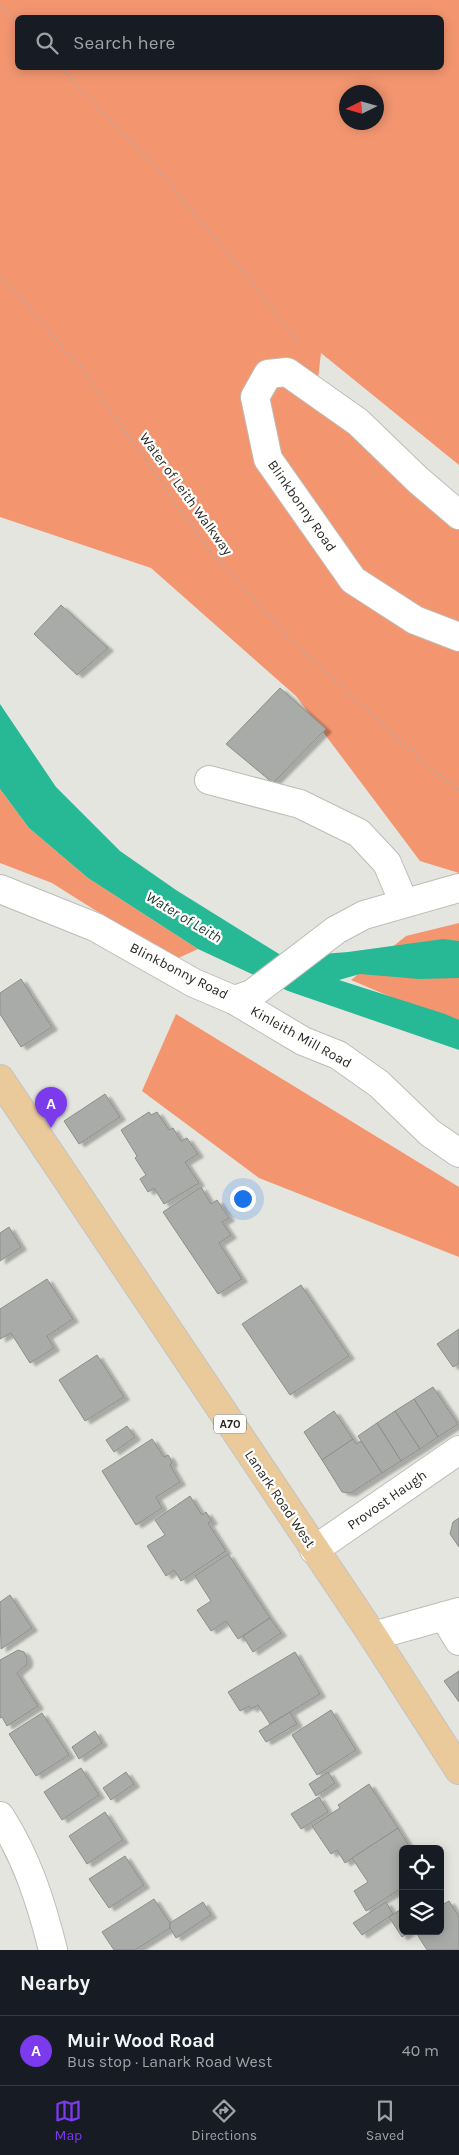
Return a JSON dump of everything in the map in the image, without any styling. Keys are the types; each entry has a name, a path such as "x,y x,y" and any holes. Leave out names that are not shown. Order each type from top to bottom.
{"main road":[{"name":"Lanark Road West","path":"0,1078 373,1636 459,1770"}],"street":[{"name":"Blinkbonny Road","path":"459,515 418,480 358,422 287,372 268,374 255,397 268,459 353,580 415,620 459,637"},
{"path":"209,780 300,804 359,833 387,863 404,903"},
{"path":"243,997 336,930 364,915 459,888"},
{"name":"Blinkbonny Road","path":"0,889 94,927 194,982 243,997"},
{"name":"Kinleith Mill Road","path":"243,997 303,1041 338,1055 379,1084 430,1133 459,1153"},
{"name":"Provost Haugh","path":"314,1550 459,1450"},
{"path":"373,1636 451,1614 459,1641"},
{"path":"0,1816 22,1856 38,1893 53,1950"}],"path":[{"path":"0,6 15,19"},
{"path":"63,70 164,177 256,289 304,352 306,385"},
{"name":"Water of Leith Walkway","path":"0,277 17,293 82,370 209,550 295,644 417,756 459,790"}],"shaded area":[{"path":"0,0 459,0 459,465 321,353 316,397 459,522 459,873 420,861 296,696 151,568 0,517"},
{"path":"0,789 29,828 88,878 198,949 174,960 52,883 0,863"},
{"path":"459,923 459,1026 351,980 406,936"},
{"path":"176,1014 459,1187 459,1257 259,1178 142,1091"}],"water":[{"name":"Water of Leith","path":"0,704 56,787 120,851 176,890 284,957 348,952 443,939 459,941 459,978 419,979 360,974 339,980 459,1020 459,1050 288,991 198,949 88,878 29,828 0,789"}],"building":[{"path":"61,605 108,648 77,675 34,634"},
{"path":"280,688 326,729 273,783 226,744"},
{"path":"21,979 52,1027 21,1047 0,1014 0,993"},
{"path":"105,1094 120,1117 79,1144 64,1121"},
{"path":"149,1112 151,1115 157,1112 169,1130 173,1128 181,1141 187,1138 198,1154 185,1162 199,1183 164,1204 154,1188 148,1192 140,1179 146,1175 121,1130"},
{"path":"201,1187 211,1204 217,1200 229,1218 222,1222 231,1235 219,1243 242,1279 218,1294 163,1212"},
{"path":"9,1227 21,1247 0,1261 0,1233"},
{"path":"47,1279 73,1319 47,1336 54,1348 30,1363 11,1333 0,1339 0,1309"},
{"path":"301,1285 349,1356 290,1395 242,1324"},
{"path":"459,1329 459,1363 453,1367 437,1344"},
{"path":"97,1355 124,1397 85,1421 59,1380"},
{"path":"433,1387 458,1424 438,1437 414,1399"},
{"path":"414,1399 438,1437 420,1449 395,1411"},
{"path":"334,1411 353,1439 322,1460 304,1432"},
{"path":"395,1411 420,1449 401,1461 377,1423"},
{"path":"377,1423 401,1461 382,1473 358,1436"},
{"path":"127,1426 135,1437 114,1452 106,1440"},
{"path":"152,1439 164,1457 168,1455 170,1458 172,1463 170,1465 180,1482 156,1497 162,1508 136,1525 102,1471"},
{"path":"353,1439 356,1444 361,1441 382,1473 351,1493 342,1492 322,1460"},
{"path":"190,1496 202,1515 206,1512 212,1521 208,1523 226,1551 181,1581 174,1570 166,1576 147,1546 165,1535 155,1520"},
{"path":"459,1518 459,1547 450,1534 453,1522"},
{"path":"228,1554 270,1618 238,1639 226,1621 211,1631 197,1610 211,1601 195,1576"},
{"path":"10,1595 32,1628 1,1649 0,1602"},
{"path":"270,1618 281,1633 253,1652 243,1636"},
{"path":"18,1650 24,1652 27,1664 17,1673 38,1706 7,1726 2,1717 0,1718 0,1660"},
{"path":"295,1652 320,1694 270,1724 258,1705 251,1709 249,1706 240,1711 228,1692"},
{"path":"459,1671 459,1702 444,1681"},
{"path":"331,1710 356,1750 317,1775 292,1735"},
{"path":"290,1712 297,1724 266,1742 259,1731"},
{"path":"42,1713 69,1755 36,1776 9,1734"},
{"path":"95,1731 102,1743 79,1759 72,1747"},
{"path":"81,1768 99,1795 62,1820 44,1792"},
{"path":"126,1772 134,1784 111,1800 103,1788"},
{"path":"328,1772 335,1783 316,1796 309,1784"},
{"path":"369,1784 398,1828 345,1863 337,1850 331,1854 312,1826 340,1808 338,1805"},
{"path":"319,1797 328,1812 301,1829 291,1814"},
{"path":"105,1812 123,1840 87,1864 69,1836"},
{"path":"398,1828 409,1845 399,1845 399,1890 366,1911 354,1891 368,1882 352,1858"},
{"path":"125,1856 144,1885 109,1908 89,1879"},
{"path":"154,1899 170,1923 170,1928 135,1950 114,1950 102,1932"},
{"path":"449,1901 459,1917 459,1950 427,1950 418,1935 444,1935 444,1904"},
{"path":"203,1902 211,1915 176,1938 170,1928 170,1923"},
{"path":"386,1902 393,1914 362,1935 353,1923"},
{"path":"399,1911 399,1932 389,1917"}],"place":[{"name":"Muir Wood Road","path":"51,1128"}]}
